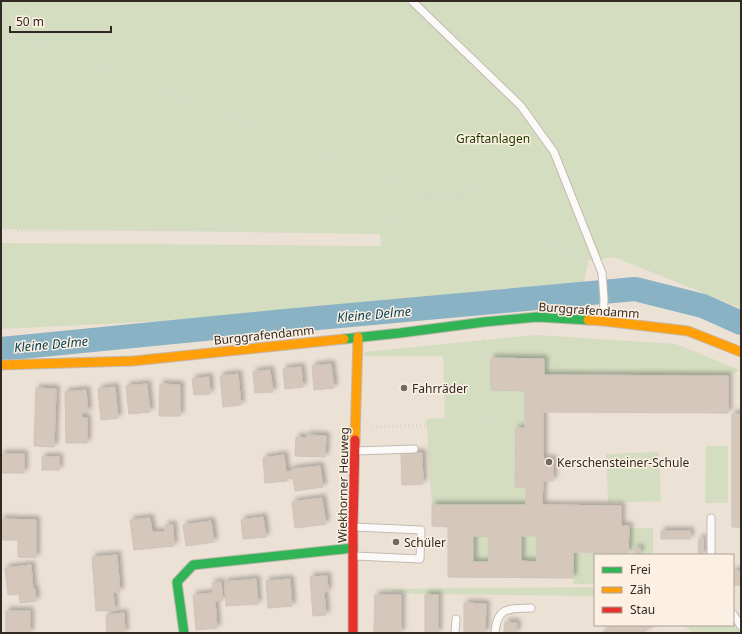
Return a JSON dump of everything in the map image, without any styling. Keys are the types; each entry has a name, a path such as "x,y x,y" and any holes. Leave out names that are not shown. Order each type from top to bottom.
{"street":[{"name":"Burggrafendamm","path":"1,366 133,361 536,317 603,321 688,331 741,352"},
{"name":"Wiekhorner Heuweg","path":"353,633 353,527 358,337"},
{"path":"184,633 177,582 193,565 353,552"}],"lane":[{"path":"412,1 521,106 554,152 602,273 604,298 603,321"},
{"path":"355,451 414,449"},
{"path":"711,554 712,518"},
{"path":"353,527 421,530 420,559 353,552"},
{"path":"495,633 497,620 507,609 530,608"},
{"path":"734,616 741,626"},
{"path":"456,619 456,633"}],"path":[{"path":"332,1 348,48 413,125 428,195"},
{"path":"1,36 59,50 428,195 457,195 496,182 564,176"},
{"path":"1,231 378,228 409,211 428,195"},
{"path":"457,195 495,212 602,273"},
{"path":"484,322 485,423"},
{"path":"356,427 485,423 525,424"},
{"path":"616,502 624,477 660,475"}],"green space":[{"name":"Graftanlagen","path":"1,1 741,1 741,308 614,257 588,261 583,287 456,299 371,311 1,329 1,243 381,246 380,234 1,229"},
{"path":"536,335 676,344 740,370 728,376 544,375 544,359 491,358 491,390 525,391 525,428 516,429 515,487 526,487 526,505 432,505 426,419 445,418 443,356 364,356 364,352"},
{"path":"706,446 728,446 728,503 705,503"},
{"path":"659,452 661,501 608,503 606,454"},
{"path":"630,528 653,528 653,554 630,554"},
{"path":"473,536 489,537 489,562 473,562"},
{"path":"521,536 537,536 537,562 521,561"},
{"path":"574,553 629,553 594,554 594,584 573,584"},
{"path":"594,587 594,596 414,594 380,589"},
{"path":"734,624 741,633 694,633 684,626 734,626"}],"building":[{"path":"491,358 544,359 544,375 728,376 728,413 543,412 543,459 553,459 553,481 543,481 542,505 621,506 621,526 629,526 628,553 573,552 573,578 448,577 448,527 432,526 432,505 526,505 526,487 515,487 516,428 525,428 525,391 491,390","holes":["473,536 489,537 489,562 473,562","521,536 537,536 537,562 521,561"]},
{"path":"331,364 334,388 314,390 312,366"},
{"path":"301,367 303,387 285,389 283,369"},
{"path":"270,370 273,392 255,393 253,372"},
{"path":"238,374 241,405 223,407 220,376"},
{"path":"209,377 210,394 194,395 192,379"},
{"path":"147,384 150,412 129,414 126,386"},
{"path":"160,384 180,385 180,416 159,416"},
{"path":"115,387 118,418 101,420 98,389"},
{"path":"36,388 56,389 54,447 34,446"},
{"path":"86,390 88,412 82,413 82,418 87,418 87,443 66,443 65,392"},
{"path":"732,414 741,414 741,527 732,527"},
{"path":"307,435 326,436 325,457 295,456 296,437 307,438"},
{"path":"401,453 422,453 423,484 402,485"},
{"path":"1,454 24,454 24,473 1,473"},
{"path":"284,455 286,472 292,471 292,469 320,466 323,487 295,491 293,478 287,479 287,481 265,483 263,458"},
{"path":"42,457 59,457 59,470 42,470"},
{"path":"322,498 326,524 295,528 292,502"},
{"path":"263,517 266,537 243,539 241,520"},
{"path":"150,518 152,532 165,532 165,525 173,525 174,546 134,550 130,520"},
{"path":"1,519 36,520 36,558 18,557 18,540 1,540"},
{"path":"211,521 214,542 186,546 183,525"},
{"path":"661,531 690,531 690,539 661,539"},
{"path":"699,538 703,538 703,554 698,554"},
{"path":"635,548 640,548 640,554 635,554"},
{"path":"117,555 120,592 113,592 115,610 96,611 92,557"},
{"path":"31,565 33,590 35,589 36,601 20,603 19,594 8,595 5,568"},
{"path":"734,571 741,571 741,585 734,585"},
{"path":"327,576 328,591 324,592 326,615 313,616 310,577"},
{"path":"256,579 258,604 226,606 225,582"},
{"path":"290,579 292,606 268,608 266,581"},
{"path":"221,582 223,600 215,601 217,628 196,630 193,595 213,593 212,583"},
{"path":"375,595 401,595 401,633 374,633"},
{"path":"425,595 438,595 438,633 425,633"},
{"path":"464,603 486,604 485,633 464,633"},
{"path":"6,611 30,611 30,633 6,633"},
{"path":"124,613 125,633 107,633 106,615"},
{"path":"505,622 517,623 516,633 504,633"},
{"path":"613,626 653,626 641,633 601,633"}],"waterway":[{"name":"Kleine Delme","path":"1,349 635,289 703,306 741,323"}],"traffic: fast":[{"path":"344,339 537,317 588,320"},
{"path":"184,633 177,582 193,565 353,548"}],"traffic: slow":[{"path":"588,320 688,331 741,352"},
{"path":"355,440 358,337"},
{"path":"1,365 133,361 344,339"}],"traffic: jam":[{"path":"353,633 355,440"}],"place":[{"name":"Fahrräder","path":"404,388"},
{"name":"Kerschensteiner-Schule","path":"549,462"},
{"name":"Schüler","path":"396,542"}]}
